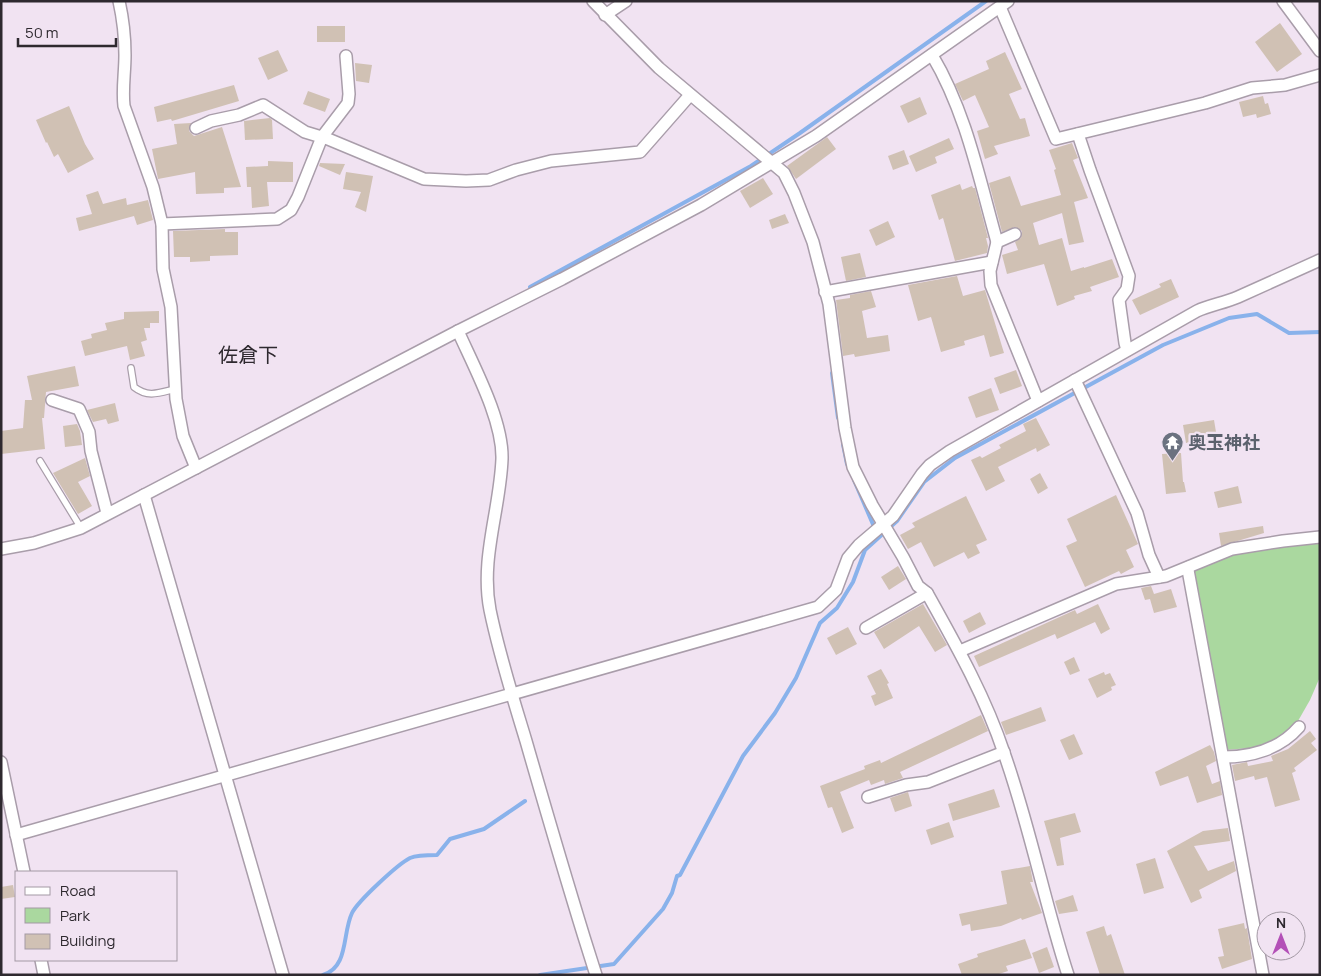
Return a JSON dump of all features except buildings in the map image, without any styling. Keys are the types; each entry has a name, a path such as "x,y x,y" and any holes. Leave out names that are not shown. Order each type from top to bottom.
{"street":[{"path":"119,1 124,22 125,55 122,93 124,106 150,178 162,224 163,269 171,307 178,417 183,436 196,468"},
{"path":"593,1 659,68 784,173 794,192 813,242 829,304 848,450 853,468 918,586 927,593 960,651 979,691 1004,752 1035,854 1052,926 1068,975"},
{"path":"605,15 626,1"},
{"path":"1283,1 1320,51"},
{"path":"1,549 34,544 81,528 106,513 580,270 701,205 816,136 1004,4 1056,139 1205,103 1252,88 1286,86 1320,75"},
{"path":"932,54 942,72 965,128 998,242 992,262 991,285 1038,401"},
{"path":"162,224 277,219 292,210 322,137 348,103 346,56"},
{"path":"196,128 212,121 239,115 263,105 305,132 322,137 424,179 489,180 516,170 551,161 640,152 690,95"},
{"path":"1078,134 1129,276 1129,283 1119,300 1127,350"},
{"path":"998,242 1015,234"},
{"path":"16,835 818,607 836,590 848,558 859,544 893,516 922,474 930,465 950,451 1197,310 1238,298 1320,260"},
{"path":"825,292 992,262"},
{"path":"458,331 486,394 499,431 502,458 487,570 490,610 512,693 596,975"},
{"path":"1075,380 1138,513 1149,555 1159,577"},
{"path":"52,400 78,409 89,432 91,451 106,513"},
{"path":"144,495 284,975"},
{"path":"960,651 1116,584 1166,576 1232,549 1283,541 1320,538"},
{"path":"1189,567 1263,975"},
{"path":"866,628 927,593"},
{"path":"1223,757 1262,751 1275,746 1284,742 1299,727"},
{"path":"868,797 906,785 928,782 1004,752"},
{"path":"1,762 24,871"},
{"path":"41,961 44,975"}],"lane":[{"path":"131,368 134,387 142,394 156,394 175,389"},
{"path":"40,461 81,528"}],"green space":[{"path":"1320,542 1320,677 1310,700 1298,721 1276,739 1262,747 1225,750 1193,571 1229,556 1269,547"}],"waterway":[{"path":"530,287 751,166 986,1"},
{"path":"540,975 614,964 663,909 672,893 677,876 680,875 743,756 775,713 796,678 820,623 837,608 853,582 865,550 897,521 924,482 955,458 1163,345 1229,318 1257,314 1289,333 1320,332"},
{"path":"832,373 838,418"},
{"path":"843,444 847,464"},
{"path":"854,480 875,529"},
{"path":"323,975 331,971 341,957 352,913 362,900 388,875 410,858 437,855 450,839 484,829 525,801"}],"place":[{"name":"奥玉神社","path":"1172,462"}],"district":[{"name":"佐倉下","path":"248,355"}]}
